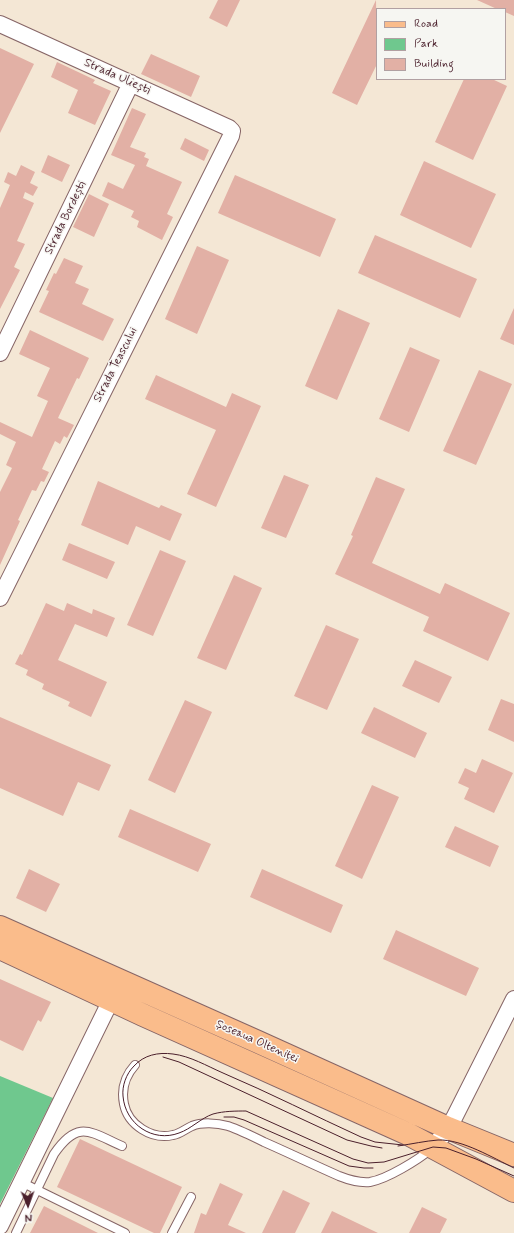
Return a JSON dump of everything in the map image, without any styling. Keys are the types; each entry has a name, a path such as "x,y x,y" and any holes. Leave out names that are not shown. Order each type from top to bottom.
{"main road":[{"name":"Șoseaua Olteniței","path":"0,927 448,1128 514,1155"},
{"name":"Șoseaua Olteniței","path":"0,948 433,1147 507,1188"},
{"path":"507,1188 514,1155"}],"street":[{"name":"Strada Uliești","path":"0,24 229,128 232,131"},
{"name":"Strada Bordești","path":"0,353 131,83"},
{"name":"Strada Teascului","path":"0,598 231,136 232,131"},
{"path":"433,1147 448,1128 514,999"},
{"path":"0,1226 111,1000"}],"lane":[{"path":"135,1065 126,1077 123,1095 124,1106 129,1117 136,1125 153,1135 172,1136 193,1126 210,1124 230,1127 332,1173 355,1181 369,1182 380,1179 412,1162 433,1147"},
{"path":"16,1233 54,1154 60,1145 72,1134 80,1131 92,1133 122,1146"},
{"path":"21,1182 125,1233"},
{"path":"172,1233 191,1197"}],"green space":[{"path":"0,1076 53,1098 0,1204"}],"building":[{"path":"218,0 240,0 227,27 209,18"},
{"path":"376,0 376,66 357,105 332,93"},
{"path":"477,0 514,0 514,16 506,12 506,8 495,8"},
{"path":"0,48 34,64 0,133"},
{"path":"151,54 200,76 191,97 141,74"},
{"path":"57,62 95,80 93,83 111,91 95,125 68,113 78,90 51,77"},
{"path":"464,80 494,80 507,86 473,160 435,142"},
{"path":"132,108 146,114 130,147 146,153 144,157 149,159 146,166 182,182 167,214 173,217 162,240 137,227 139,221 131,217 134,211 102,196 108,182 123,189 135,165 111,155"},
{"path":"185,138 209,150 204,161 180,149"},
{"path":"48,155 70,165 62,182 41,172"},
{"path":"424,161 496,194 471,248 400,215"},
{"path":"21,165 35,172 30,183 38,187 33,196 25,192 23,198 34,203 17,241 25,244 14,267 20,270 0,309 0,208 10,185 4,182 8,172 16,176"},
{"path":"235,175 336,219 320,257 218,213"},
{"path":"89,194 109,204 94,237 73,227"},
{"path":"375,235 477,279 460,318 358,273"},
{"path":"197,246 229,260 197,334 165,319"},
{"path":"64,258 83,266 75,283 89,289 82,304 114,319 103,341 39,312 49,291 46,290 54,273 56,274"},
{"path":"514,308 514,345 500,339"},
{"path":"338,309 370,323 337,400 305,386"},
{"path":"30,330 89,358 79,379 77,378 58,418 74,425 67,438 64,436 60,444 55,441 42,469 49,472 44,482 41,481 36,491 32,490 0,565 0,492 12,468 6,465 16,442 0,434 0,422 32,437 48,401 37,396 50,368 19,354"},
{"path":"410,347 440,360 409,432 379,419"},
{"path":"479,370 512,384 476,465 443,451"},
{"path":"156,375 226,407 232,393 261,406 216,507 187,494 216,430 145,399"},
{"path":"284,475 309,485 286,538 261,528"},
{"path":"376,477 405,489 372,563 440,594 445,583 510,613 488,661 423,631 429,617 335,574 353,536 351,535"},
{"path":"98,481 159,508 161,505 182,514 170,541 136,526 128,545 81,525"},
{"path":"69,543 115,562 107,579 62,560"},
{"path":"160,550 186,561 153,636 127,625"},
{"path":"234,575 262,588 226,670 197,658"},
{"path":"46,603 64,611 67,603 92,614 93,609 115,618 107,637 75,624 58,660 107,682 91,717 68,706 70,702 42,689 44,684 26,675 28,670 15,664 20,654 22,655"},
{"path":"326,625 359,639 327,710 294,696"},
{"path":"415,660 452,677 439,703 402,686"},
{"path":"501,699 514,704 514,742 488,730"},
{"path":"185,700 212,712 175,793 148,780"},
{"path":"374,707 427,733 415,758 361,733"},
{"path":"0,717 111,765 99,791 78,782 63,816 0,788"},
{"path":"482,759 513,773 494,813 464,799 469,788 458,783 465,768 476,773"},
{"path":"372,785 399,797 362,879 335,866"},
{"path":"130,809 211,844 198,872 118,837"},
{"path":"455,826 499,846 490,867 445,847"},
{"path":"29,869 60,884 46,912 16,898"},
{"path":"262,869 343,905 331,933 250,897"},
{"path":"396,930 479,968 466,996 383,959"},
{"path":"0,979 51,1002 41,1022 38,1020 23,1051 0,1040"},
{"path":"80,1139 182,1187 160,1233 154,1233 57,1187"},
{"path":"220,1183 243,1194 228,1225 246,1233 194,1233 201,1213 206,1215"},
{"path":"283,1190 310,1203 295,1233 262,1233"},
{"path":"44,1206 98,1233 30,1233"},
{"path":"422,1207 447,1219 440,1233 409,1233"},
{"path":"332,1211 378,1233 321,1233"}],"tram line":[{"path":"403,1145 375,1142 361,1137 205,1064 179,1055 167,1053 157,1054 142,1059 131,1069 124,1084 123,1096 129,1115 135,1123 150,1133 160,1135 179,1133 213,1114 246,1111 353,1159 368,1163 384,1162 433,1147 446,1148 476,1159 514,1176"},
{"path":"163,1057 179,1062 347,1140 382,1148"},
{"path":"224,1117 234,1117 244,1120 349,1166 373,1168"},
{"path":"398,1146 433,1140 447,1141 477,1150 514,1168"}]}
